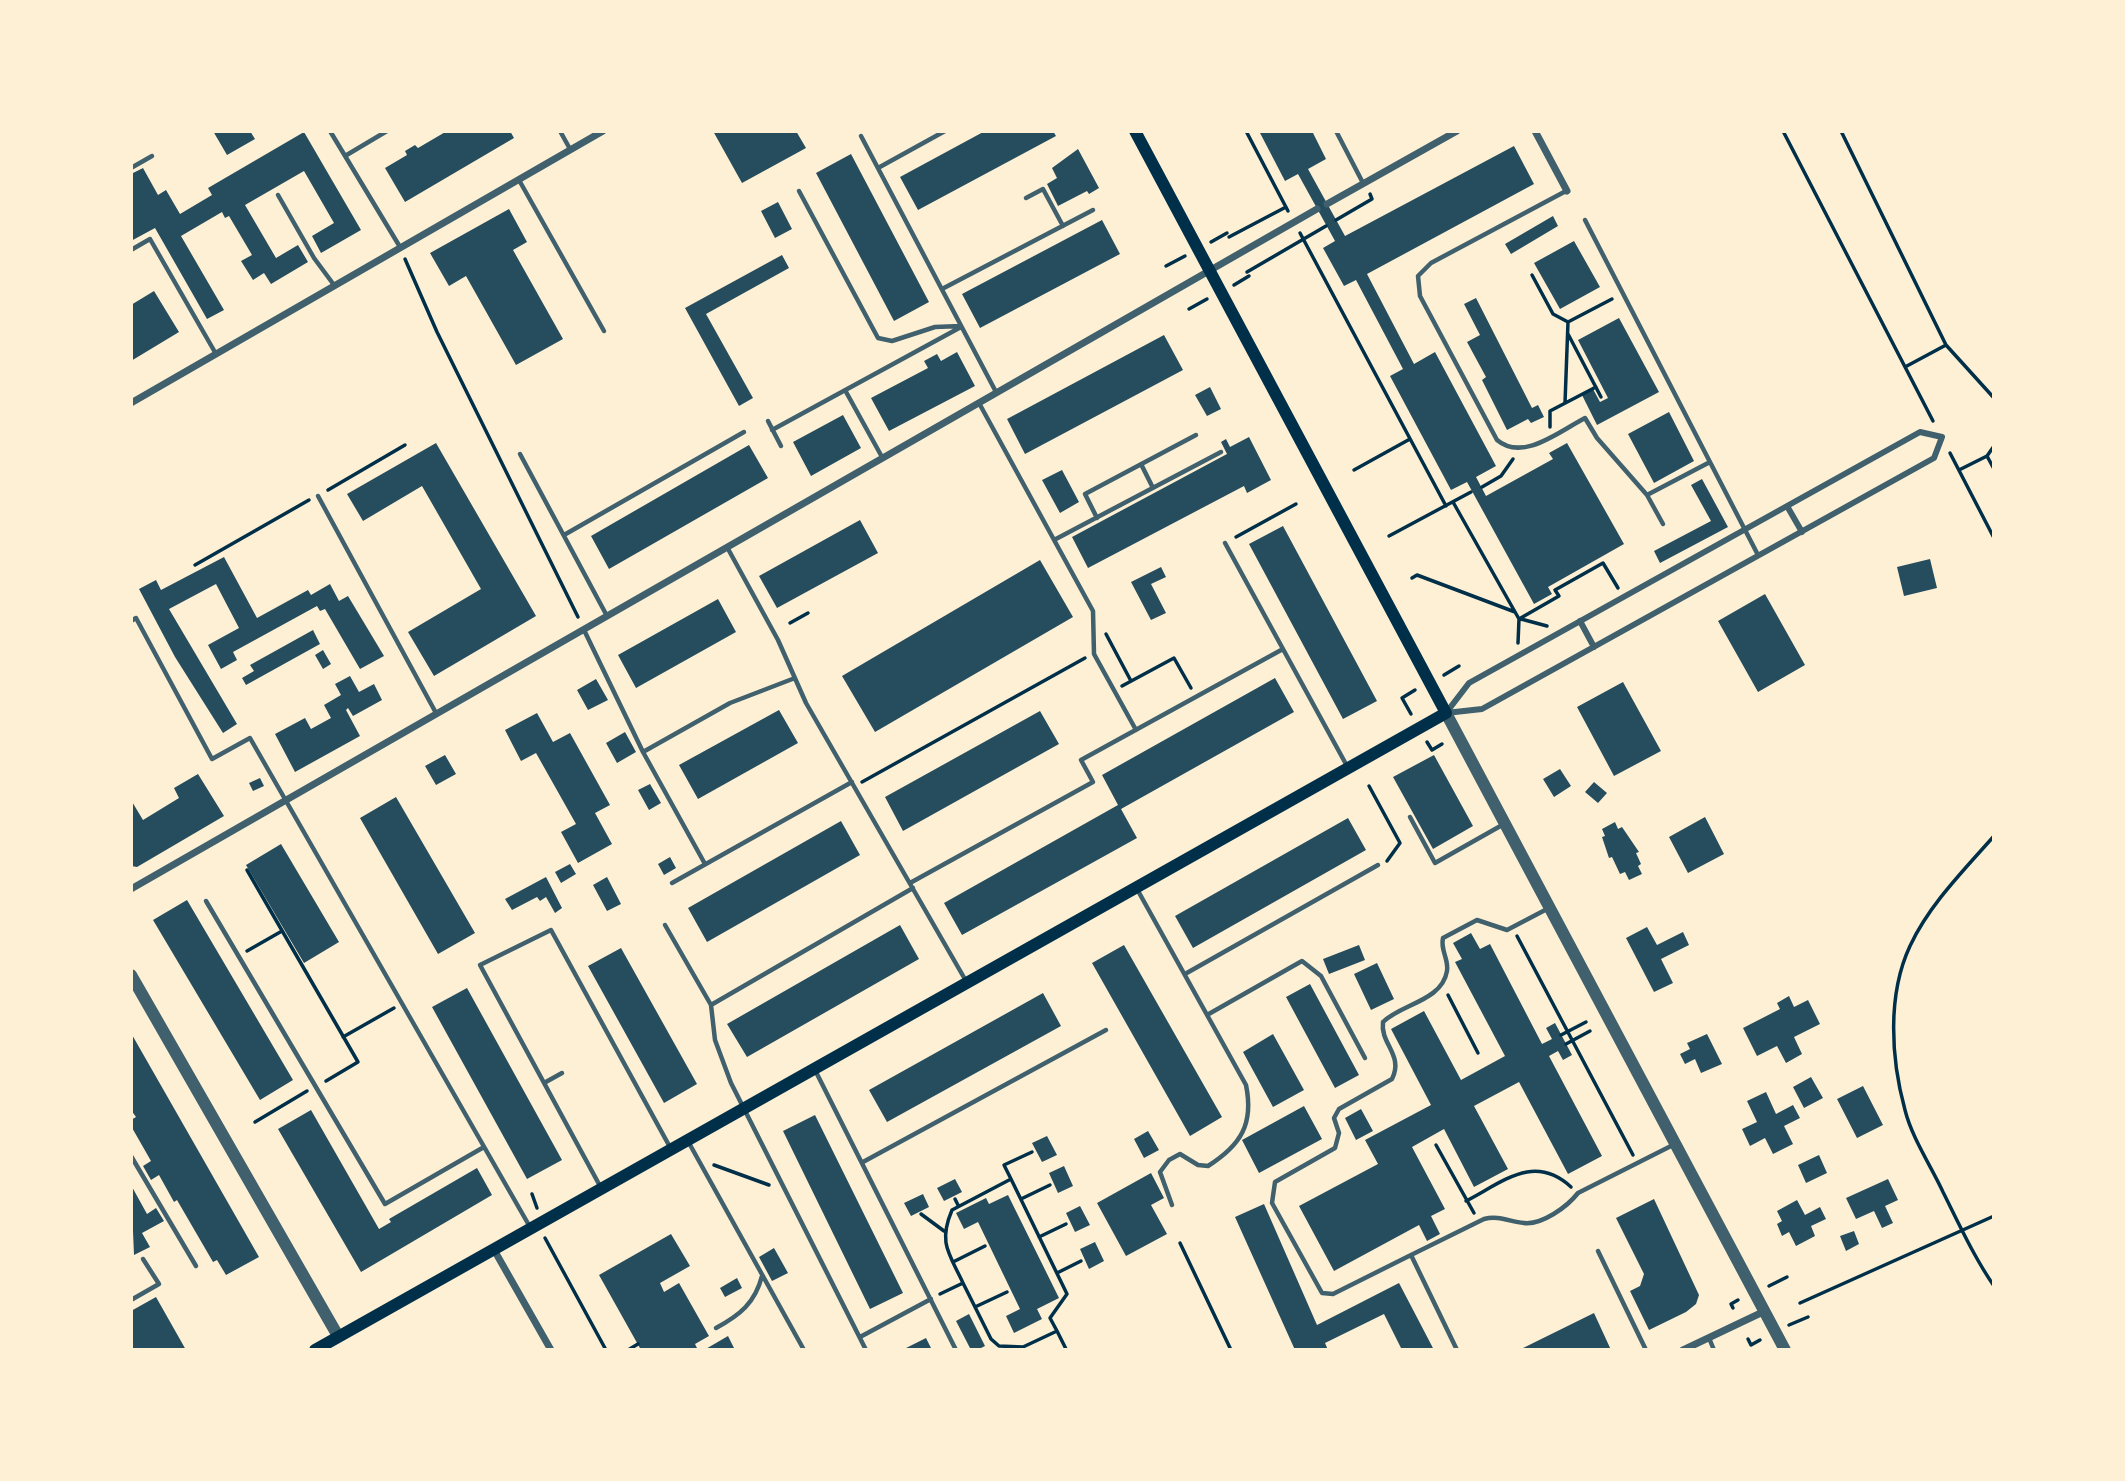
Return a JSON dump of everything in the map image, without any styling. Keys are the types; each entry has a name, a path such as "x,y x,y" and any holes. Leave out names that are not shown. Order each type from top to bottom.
{"main road":[{"path":"315,1350 493,1248 746,1110 1135,886 1446,713 1135,131"}],"street":[{"path":"131,403 603,131"},
{"path":"1327,204 1457,131"},
{"path":"1535,131 1567,191"},
{"path":"131,888 1317,209"},
{"path":"1920,432 1941,437 1934,458 1759,556 1482,709 1446,713 1469,683 1517,656 1920,432"},
{"path":"1787,506 1801,532"},
{"path":"1580,621 1594,647"},
{"path":"1446,713 1785,1350"},
{"path":"131,975 338,1336"},
{"path":"493,1248 551,1350"},
{"path":"1683,1350 1765,1311"}],"lane":[{"path":"330,131 400,247"},
{"path":"345,156 387,131"},
{"path":"560,131 570,149"},
{"path":"878,168 945,131"},
{"path":"1336,131 1364,183"},
{"path":"861,136 996,391"},
{"path":"131,168 152,156"},
{"path":"519,179 604,331"},
{"path":"1026,198 1043,189 1063,226"},
{"path":"799,191 878,338 891,341 934,327 961,326"},
{"path":"1567,191 1431,262 1418,276 1420,296 1497,440 1516,450 1529,447 1586,418 1597,438 1647,495 1662,524"},
{"path":"278,195 334,285"},
{"path":"942,289 1093,210"},
{"path":"1585,220 1759,556"},
{"path":"131,250 150,239 216,354"},
{"path":"772,430 961,326"},
{"path":"845,390 882,457"},
{"path":"979,402 1093,611 1094,654 1136,730"},
{"path":"768,421 781,446"},
{"path":"564,536 744,432"},
{"path":"1097,518 1085,494 1196,435"},
{"path":"1054,540 1221,452"},
{"path":"520,454 607,616"},
{"path":"1647,495 1710,462"},
{"path":"1140,464 1153,488"},
{"path":"318,496 436,713"},
{"path":"1225,543 1347,767"},
{"path":"727,546 757,598 806,704 966,982"},
{"path":"134,620 212,760 250,738 530,1228"},
{"path":"583,629 643,752 705,864"},
{"path":"711,1005 912,885 1093,782 1081,760 1283,649"},
{"path":"643,752 730,703 795,678"},
{"path":"672,883 853,784"},
{"path":"1410,817 1435,863 1505,824"},
{"path":"1185,974 1378,865"},
{"path":"1135,886 1246,1085 1249,1120 1224,1155 1208,1166 1198,1164 1180,1154 1169,1160 1160,1172 1172,1205"},
{"path":"206,901 386,1204 484,1147"},
{"path":"1550,908 1513,928 1502,930 1477,920 1446,935 1441,943 1447,963 1442,984 1383,1022 1383,1032 1396,1058 1392,1079 1339,1109 1334,1118 1339,1133 1335,1148 1275,1182 1271,1195 1272,1203 1322,1293 1333,1294 1478,1221 1492,1217 1532,1223 1569,1205 1578,1193 1677,1143"},
{"path":"666,925 711,1005 715,1040 722,1061 866,1350"},
{"path":"601,1188 480,965 551,930 671,1150"},
{"path":"1207,1015 1302,961 1321,976 1365,1058"},
{"path":"863,1162 1106,1030"},
{"path":"815,1069 957,1350"},
{"path":"544,1083 562,1073"},
{"path":"688,1140 804,1350"},
{"path":"131,1157 196,1266"},
{"path":"1598,1251 1646,1350"},
{"path":"1410,1255 1457,1350"},
{"path":"131,1300 159,1284 143,1259"},
{"path":"716,1328 738,1316 752,1302 762,1275"},
{"path":"860,1337 931,1299"},
{"path":"1708,1338 1714,1350"}],"path":[{"path":"1246,131 1446,506"},
{"path":"1783,131 1994,538"},
{"path":"1841,131 1946,345 1994,398"},
{"path":"1336,220 1372,199 1364,183"},
{"path":"1212,242 1286,206"},
{"path":"1234,285 1326,226"},
{"path":"400,247 437,332 583,629"},
{"path":"1166,266 1185,256"},
{"path":"1532,275 1553,314 1568,323"},
{"path":"1568,323 1623,293"},
{"path":"1189,309 1209,298"},
{"path":"1565,403 1568,323"},
{"path":"1567,332 1601,397"},
{"path":"1905,368 1946,345"},
{"path":"1551,436 1550,411 1595,387"},
{"path":"1354,470 1411,439"},
{"path":"195,565 405,445"},
{"path":"1959,470 1987,456 1994,446"},
{"path":"1482,487 1510,467 1516,450"},
{"path":"1987,456 1994,470"},
{"path":"1389,536 1471,492"},
{"path":"1453,502 1519,619 1517,656"},
{"path":"1225,543 1296,503"},
{"path":"1519,619 1559,596 1555,590 1603,563 1623,597"},
{"path":"1412,578 1417,575 1515,612"},
{"path":"1093,611 1131,681"},
{"path":"790,623 808,612"},
{"path":"1519,619 1564,630"},
{"path":"853,784 1094,654"},
{"path":"1114,691 1174,658 1196,697"},
{"path":"1444,675 1459,666"},
{"path":"1411,714 1402,698 1415,690"},
{"path":"1427,742 1432,750 1442,744"},
{"path":"1369,786 1400,843 1391,859 1378,865"},
{"path":"1994,836 1953,883 1910,946 1900,972 1894,1017 1896,1066 1905,1112 1962,1231 1994,1286"},
{"path":"247,870 358,1062 255,1122"},
{"path":"1513,928 1637,1163"},
{"path":"239,956 282,931"},
{"path":"1442,984 1478,1053"},
{"path":"343,1037 402,1003"},
{"path":"1561,1035 1586,1022"},
{"path":"1566,1044 1590,1031"},
{"path":"1436,1145 1478,1221"},
{"path":"1032,1152 1004,1165 1067,1294 1050,1318 1066,1349"},
{"path":"709,1163 774,1186"},
{"path":"1466,1201 1513,1176 1542,1170 1558,1175 1578,1193"},
{"path":"1011,1179 952,1210 944,1231 944,1245 991,1339 999,1346 1023,1347 1057,1331"},
{"path":"1021,1199 1050,1185"},
{"path":"532,1194 537,1208"},
{"path":"955,1199 958,1205"},
{"path":"921,1214 944,1231"},
{"path":"1800,1303 1994,1216"},
{"path":"1039,1237 1066,1224"},
{"path":"545,1237 606,1350"},
{"path":"1180,1243 1231,1350"},
{"path":"953,1262 985,1246"},
{"path":"1056,1273 1081,1261"},
{"path":"1769,1286 1787,1277"},
{"path":"931,1299 963,1283"},
{"path":"975,1307 1007,1292"},
{"path":"1733,1308 1731,1304 1738,1300"},
{"path":"1789,1325 1808,1317"},
{"path":"1748,1339 1751,1345 1760,1340"},
{"path":"628,1350 638,1344"}],"building":[{"path":"213,131 250,131 255,139 227,155"},
{"path":"447,131 510,131 514,138 405,202 385,168 407,155 405,151 415,145 418,148"},
{"path":"713,131 796,131 806,148 742,183"},
{"path":"985,131 1053,131 1056,136 918,210 900,177"},
{"path":"1259,131 1312,131 1326,159 1308,169 1345,236 1514,146 1534,184 1367,274 1414,364 1435,352 1496,466 1476,477 1486,496 1553,459 1549,453 1567,443 1624,544 1548,587 1552,594 1534,604 1467,482 1451,490 1390,376 1403,369 1356,280 1344,286 1323,248 1335,241 1298,174 1285,181"},
{"path":"304,132 361,230 321,253 312,236 334,223 304,171 245,205 276,258 298,245 308,262 271,284 264,273 253,280 241,261 252,255 229,216 225,218 222,212 181,236 224,310 207,319 155,228 131,241 131,174 143,168 158,195 166,190 180,214 212,195 208,188"},
{"path":"1078,149 1099,188 1058,206 1047,184 1057,178 1052,168"},
{"path":"851,154 929,302 894,321 816,173"},
{"path":"778,202 792,229 775,238 761,211"},
{"path":"509,209 527,242 513,250 563,339 516,365 466,276 449,286 430,253"},
{"path":"1553,216 1558,226 1511,254 1505,244"},
{"path":"1102,220 1120,254 980,328 962,294"},
{"path":"1574,241 1600,287 1560,309 1534,263"},
{"path":"782,255 789,268 706,314 753,398 739,406 685,308"},
{"path":"154,291 179,332 131,361 131,305"},
{"path":"1476,298 1532,408 1538,405 1544,417 1531,423 1528,419 1507,430 1482,380 1486,377 1467,342 1480,335 1464,304"},
{"path":"1619,318 1659,392 1597,425 1582,395 1593,389 1600,402 1608,398 1578,340"},
{"path":"1164,335 1183,370 1025,454 1007,419"},
{"path":"957,352 975,386 889,431 871,398 928,368 924,361 937,354 941,361"},
{"path":"1210,387 1221,409 1207,416 1195,395"},
{"path":"1669,412 1694,461 1654,483 1628,434"},
{"path":"843,415 861,448 811,476 793,442"},
{"path":"1249,437 1271,480 1247,493 1244,486 1088,568 1072,537 1227,454 1221,442 1226,439 1230,447"},
{"path":"436,443 536,616 434,676 408,632 481,589 422,486 363,521 347,494"},
{"path":"749,445 768,478 609,569 591,536"},
{"path":"1062,470 1079,502 1060,513 1042,480"},
{"path":"1702,479 1728,527 1660,563 1654,551 1711,521 1691,485"},
{"path":"860,520 878,553 777,608 759,576"},
{"path":"1283,526 1377,701 1343,719 1249,544"},
{"path":"224,557 257,618 308,590 311,595 330,584 339,601 348,596 384,656 360,669 325,609 320,611 317,606 233,652 237,660 221,669 208,645 239,628 216,584 169,609 237,724 223,733 175,657 139,589 156,580 161,590"},
{"path":"1930,559 1937,588 1904,596 1897,567"},
{"path":"1040,560 1073,617 875,732 842,676"},
{"path":"1161,567 1166,577 1151,584 1166,613 1151,620 1131,582"},
{"path":"1765,594 1805,665 1758,692 1718,621"},
{"path":"718,599 736,632 636,688 618,655"},
{"path":"313,630 320,644 246,685 242,678 254,671 250,665"},
{"path":"323,650 331,664 323,669 315,655"},
{"path":"350,676 359,692 374,684 382,700 353,716 348,708 346,710 360,736 295,772 275,734 305,718 311,729 331,718 324,705 341,695 335,684"},
{"path":"1275,678 1294,712 1121,809 1137,838 962,935 944,903 1118,805 1102,775"},
{"path":"596,679 608,700 588,710 577,690"},
{"path":"1623,682 1661,751 1614,776 1577,707"},
{"path":"779,710 798,743 698,799 679,765"},
{"path":"1040,711 1059,744 903,831 885,797"},
{"path":"537,713 553,742 570,733 610,805 595,813 612,844 578,863 561,832 576,824 536,753 521,761 505,730"},
{"path":"625,732 636,752 617,763 606,743"},
{"path":"445,755 456,774 436,785 425,766"},
{"path":"1434,755 1473,826 1433,849 1393,777"},
{"path":"1560,769 1571,786 1554,797 1543,779"},
{"path":"198,774 224,816 137,867 131,866 131,800 143,820 179,798 174,788"},
{"path":"260,778 264,786 253,791 249,783"},
{"path":"1594,782 1607,793 1598,803 1585,792"},
{"path":"650,784 661,803 649,810 638,790"},
{"path":"396,797 475,933 438,954 360,818"},
{"path":"1705,817 1724,854 1688,873 1669,837"},
{"path":"1348,818 1366,850 1193,948 1175,916"},
{"path":"841,821 860,855 707,942 688,908"},
{"path":"1615,822 1618,829 1622,827 1639,852 1636,853 1642,874 1629,880 1625,872 1620,874 1612,857 1609,858 1602,837 1605,836 1602,829"},
{"path":"281,844 339,942 304,963 246,865"},
{"path":"670,857 676,868 664,875 658,864"},
{"path":"570,864 576,874 561,883 555,872"},
{"path":"546,877 562,908 555,913 546,897 540,901 537,897 512,910 505,899"},
{"path":"607,877 621,904 607,911 593,885"},
{"path":"187,900 293,1080 260,1100 153,920"},
{"path":"900,925 919,959 747,1057 727,1024"},
{"path":"1647,927 1657,945 1683,932 1689,945 1661,959 1673,983 1654,992 1626,938"},
{"path":"1471,933 1480,949 1490,944 1542,1044 1552,1039 1546,1028 1555,1023 1572,1055 1563,1060 1558,1051 1549,1056 1602,1156 1568,1174 1519,1082 1474,1106 1508,1169 1474,1187 1444,1129 1412,1147 1445,1209 1431,1216 1440,1234 1427,1241 1419,1225 1334,1271 1299,1206 1378,1164 1365,1140 1431,1105 1391,1029 1424,1011 1461,1080 1505,1056 1455,962 1462,959 1453,943"},
{"path":"1124,945 1222,1117 1190,1136 1092,963"},
{"path":"1359,945 1365,960 1329,974 1323,959"},
{"path":"621,948 697,1084 664,1103 588,966"},
{"path":"1377,963 1394,999 1371,1010 1354,974"},
{"path":"1310,984 1359,1075 1335,1088 1286,997"},
{"path":"467,988 562,1160 527,1179 432,1007"},
{"path":"1043,993 1061,1026 887,1122 869,1090"},
{"path":"1789,996 1794,1007 1808,1000 1820,1024 1794,1037 1802,1054 1786,1063 1777,1046 1757,1056 1743,1028 1780,1009 1777,1003"},
{"path":"131,1033 259,1257 226,1275 217,1260 213,1262 177,1200 174,1202 159,1175 151,1180 143,1166 151,1161 131,1126 131,1120 136,1117 131,1110"},
{"path":"1273,1034 1304,1090 1273,1107 1243,1052"},
{"path":"1707,1034 1722,1064 1701,1073 1695,1059 1685,1064 1680,1054 1690,1049 1687,1043"},
{"path":"1811,1077 1823,1098 1804,1108 1793,1087"},
{"path":"1863,1086 1883,1125 1857,1138 1837,1099"},
{"path":"1766,1092 1776,1114 1793,1105 1800,1118 1784,1126 1793,1144 1773,1154 1765,1138 1750,1146 1742,1129 1757,1122 1747,1101"},
{"path":"1304,1106 1322,1139 1259,1173 1242,1140"},
{"path":"1361,1109 1373,1131 1356,1140 1345,1118"},
{"path":"311,1110 379,1229 391,1222 389,1219 477,1168 492,1195 361,1272 278,1129"},
{"path":"815,1115 903,1293 870,1309 783,1131"},
{"path":"1148,1131 1159,1150 1144,1158 1134,1139"},
{"path":"1047,1136 1057,1155 1042,1162 1032,1143"},
{"path":"1819,1155 1827,1173 1806,1183 1798,1165"},
{"path":"1064,1166 1073,1186 1058,1193 1049,1173"},
{"path":"1151,1173 1164,1198 1151,1205 1167,1234 1126,1256 1097,1203"},
{"path":"955,1179 962,1192 944,1201 937,1188"},
{"path":"1888,1179 1898,1200 1885,1206 1893,1223 1882,1228 1874,1211 1856,1219 1846,1198"},
{"path":"131,1185 147,1214 156,1208 164,1221 142,1233 150,1247 134,1255"},
{"path":"923,1194 929,1207 911,1216 904,1203"},
{"path":"1008,1195 1059,1298 1037,1309 1042,1319 1014,1333 1006,1316 1020,1309 978,1222 964,1229 956,1213 986,1198 989,1204"},
{"path":"1654,1199 1699,1295 1696,1304 1686,1312 1649,1330 1630,1291 1640,1286 1644,1274 1616,1218"},
{"path":"1797,1200 1805,1215 1820,1207 1826,1219 1811,1226 1815,1236 1796,1246 1789,1232 1782,1236 1777,1224 1782,1221 1777,1211"},
{"path":"1264,1204 1317,1325 1399,1283 1434,1350 1402,1350 1384,1314 1325,1343 1328,1350 1295,1350 1235,1217"},
{"path":"1080,1206 1090,1225 1075,1232 1066,1213"},
{"path":"1854,1231 1859,1244 1846,1251 1840,1236"},
{"path":"671,1234 690,1266 660,1283 664,1292 679,1283 709,1336 695,1344 698,1350 641,1350 599,1275"},
{"path":"1095,1242 1104,1261 1089,1269 1080,1249"},
{"path":"774,1248 788,1273 772,1281 759,1257"},
{"path":"737,1278 742,1288 725,1297 720,1288"},
{"path":"156,1297 186,1350 131,1350 131,1311"},
{"path":"1594,1313 1611,1350 1519,1350"},
{"path":"969,1314 985,1346 977,1350 971,1350 956,1321"},
{"path":"728,1336 735,1350 704,1350"},
{"path":"926,1338 932,1350 902,1350"}]}
